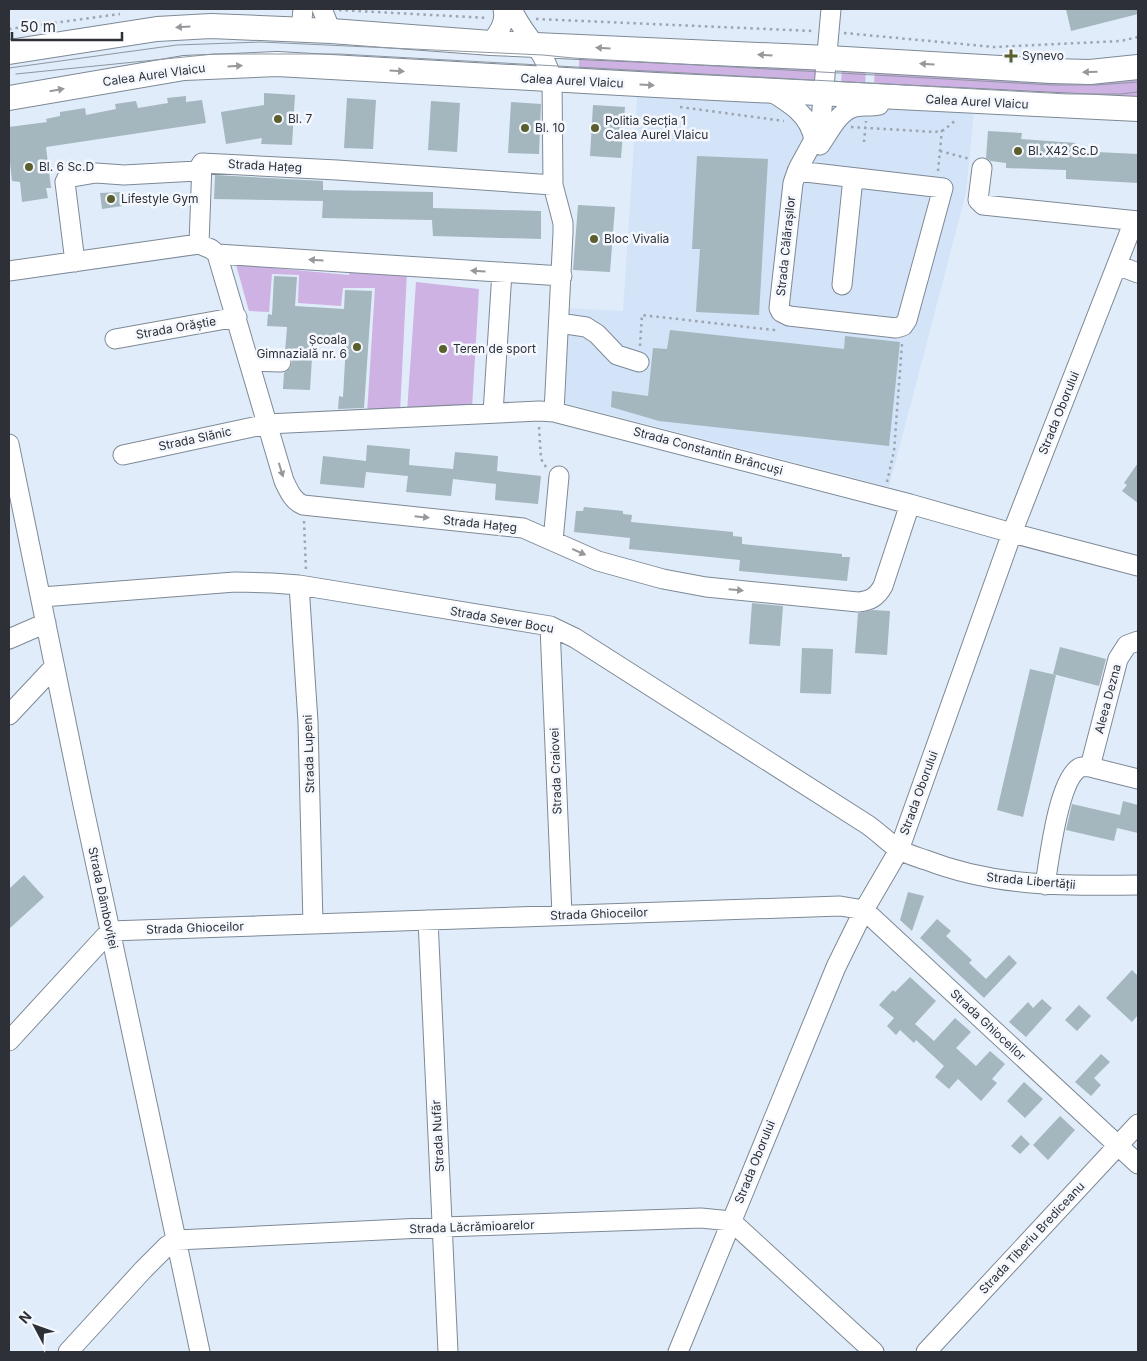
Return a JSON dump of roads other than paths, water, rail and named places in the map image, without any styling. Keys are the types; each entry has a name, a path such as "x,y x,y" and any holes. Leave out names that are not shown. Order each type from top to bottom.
{"main road":[{"path":"9,52 157,29 302,19 331,31 492,43 828,58 1051,71 1090,72 1138,67"},
{"name":"Calea Aurel Vlaicu","path":"9,98 184,68 277,64 891,98 1138,109"}],"street":[{"path":"322,9 331,31"},
{"path":"492,43 503,25 503,9"},
{"path":"512,9 522,29 537,45 549,66 552,80 553,185 563,223 559,323 546,411"},
{"name":"Strada Călărașilor","path":"832,9 822,120 793,183 779,304 781,312 789,316 898,328 903,326 907,320 943,188 853,178"},
{"path":"770,91 795,107 802,114 810,125 814,140"},
{"path":"842,285 853,178 801,164 820,145 838,120 850,109 879,105 891,98"},
{"path":"199,244 202,163"},
{"name":"Strada Hațeg","path":"75,262 65,182 67,178 96,173 124,175 197,171 202,163 553,185"},
{"path":"982,168 978,200 983,204 1135,228"},
{"name":"Strada Oborului","path":"678,1352 836,967 864,910 899,850 1012,533 1118,265 1135,228"},
{"path":"9,271 199,244 218,254 562,276"},
{"path":"218,254 267,424"},
{"path":"1118,265 1138,273"},
{"path":"493,413 502,272"},
{"name":"Strada Orăștie","path":"115,339 237,317"},
{"path":"559,323 586,327 596,334 617,355 639,362"},
{"path":"250,361 281,362"},
{"name":"Strada Constantin Brâncuși","path":"267,424 546,411 910,504 1138,566"},
{"name":"Strada Hațeg","path":"267,424 289,492 297,503 303,506 509,526 534,532 598,560 663,579 706,587 865,602 878,594 883,586 910,504"},
{"name":"Strada Slănic","path":"123,455 267,424"},
{"name":"Strada Dâmboviței","path":"9,444 42,597 54,668 200,1352"},
{"path":"553,541 559,476"},
{"name":"Strada Sever Bocu","path":"42,597 235,582 272,582 550,626 575,638 868,825 899,850"},
{"name":"Strada Lupeni","path":"303,586 314,924"},
{"path":"9,639 46,623"},
{"name":"Strada Craiovei","path":"550,626 562,915"},
{"name":"Aleea Dezna","path":"1090,767 1118,659 1127,645 1138,640"},
{"path":"9,715 54,668"},
{"path":"1045,885 1060,802 1079,768 1090,767 1138,778"},
{"name":"Strada Libertății","path":"899,850 976,876 1008,882 1045,885 1138,885"},
{"name":"Strada Ghioceilor","path":"110,931 816,906 840,906 864,910 1138,1164"},
{"name":"Strada Nufăr","path":"428,920 448,1352"},
{"path":"9,1041 110,931"},
{"name":"Strada Tiberiu Brediceanu","path":"926,1352 1138,1124"},
{"name":"Strada Lăcrămioarelor","path":"177,1240 701,1218 731,1221"},
{"path":"731,1221 874,1352"},
{"path":"68,1352 143,1270 167,1246 177,1240"}],"tram line":[{"path":"9,68 177,45 261,42 543,55 1052,85 1096,85 1138,82"},
{"path":"16,74 214,54 339,54 1067,94 1121,94 1138,92"}],"place":[{"name":"Synevo","path":"1011,56"},
{"name":"Bl. 7","path":"278,119"},
{"name":"Bl. 10","path":"525,128"},
{"name":"Politia Secția 1 Calea Aurel Vlaicu","path":"595,128"},
{"name":"Bl. X42 Sc.D","path":"1018,151"},
{"name":"Bl. 6 Sc.D","path":"29,167"},
{"name":"Lifestyle Gym","path":"111,199"},
{"name":"Bloc Vivalia","path":"594,239"},
{"name":"Școala Gimnazială nr. 6","path":"357,347"},
{"name":"Teren de sport","path":"443,349"}]}
